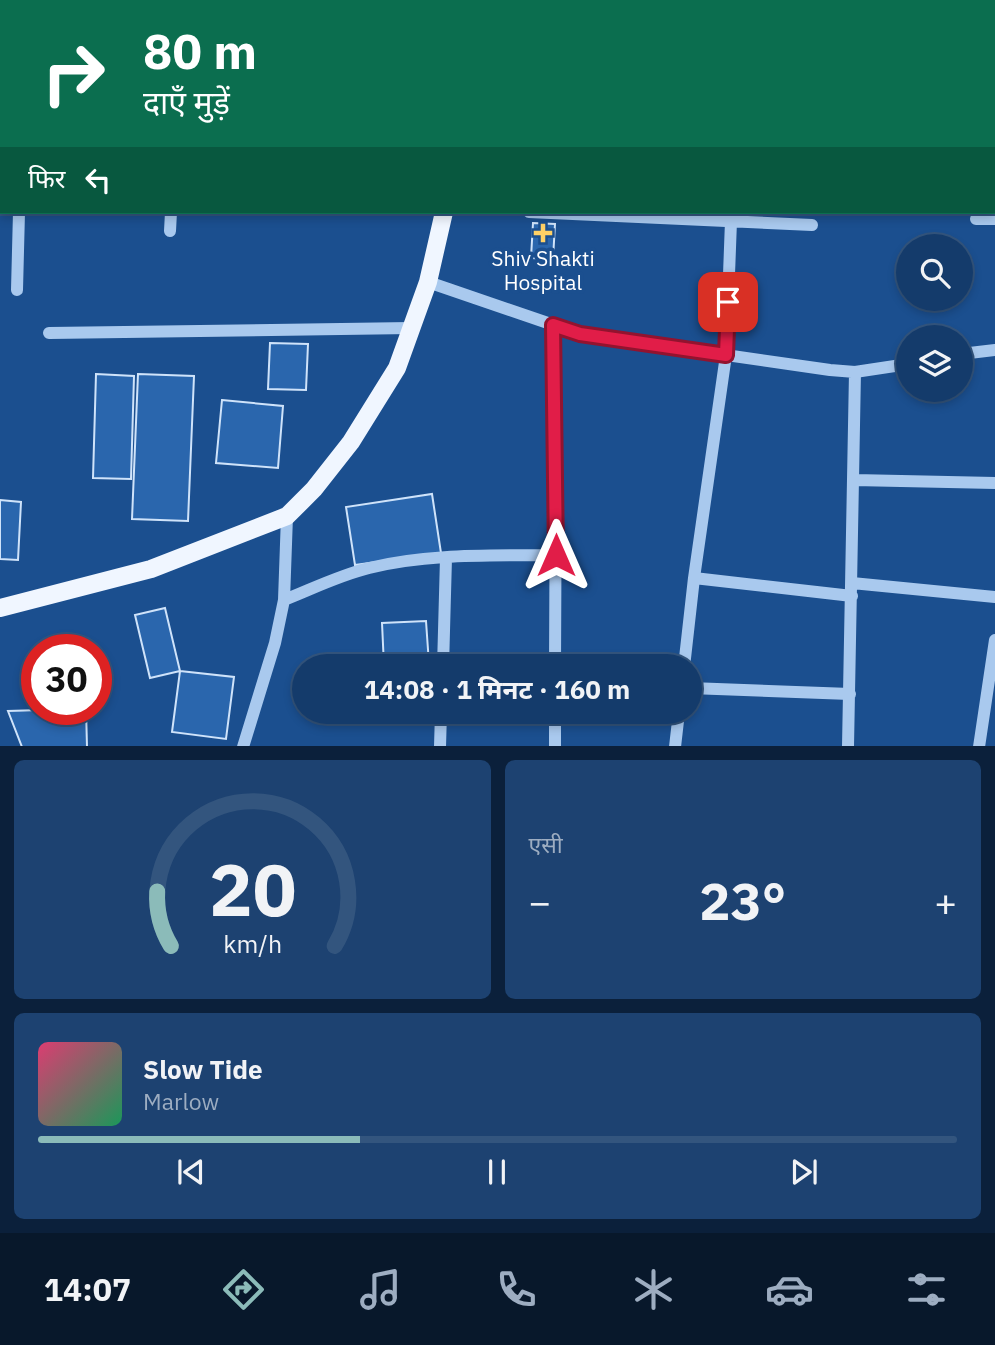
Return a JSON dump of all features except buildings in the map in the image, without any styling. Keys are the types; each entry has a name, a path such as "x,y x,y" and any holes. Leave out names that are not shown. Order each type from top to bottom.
{"main road":[{"path":"0,608 151,569 287,516 314,489 351,442 397,368 428,282 444,214"}],"street":[{"path":"17,290 19,214"},
{"path":"170,214 170,231"},
{"path":"574,214 812,225"},
{"path":"976,219 995,219"},
{"path":"685,654 726,355 731,221"},
{"path":"428,282 580,334 855,372 896,366"},
{"path":"553,325 555,654"},
{"path":"49,333 411,328"},
{"path":"973,353 995,350"},
{"path":"848,746 855,372"},
{"path":"854,480 995,483"},
{"path":"243,746 275,643 284,600 287,516"},
{"path":"284,600 367,569 400,562 556,555"},
{"path":"443,654 446,558"},
{"path":"694,578 995,597"},
{"path":"979,746 995,640"},
{"path":"702,688 850,694"},
{"path":"440,746 441,724"},
{"path":"555,724 555,746"},
{"path":"675,746 678,724"}],"place":[{"name":"Shiv Shakti Hospital","path":"543,233"}],"route":[{"path":"556,555 553,325 580,334 726,355 728,302"}]}
